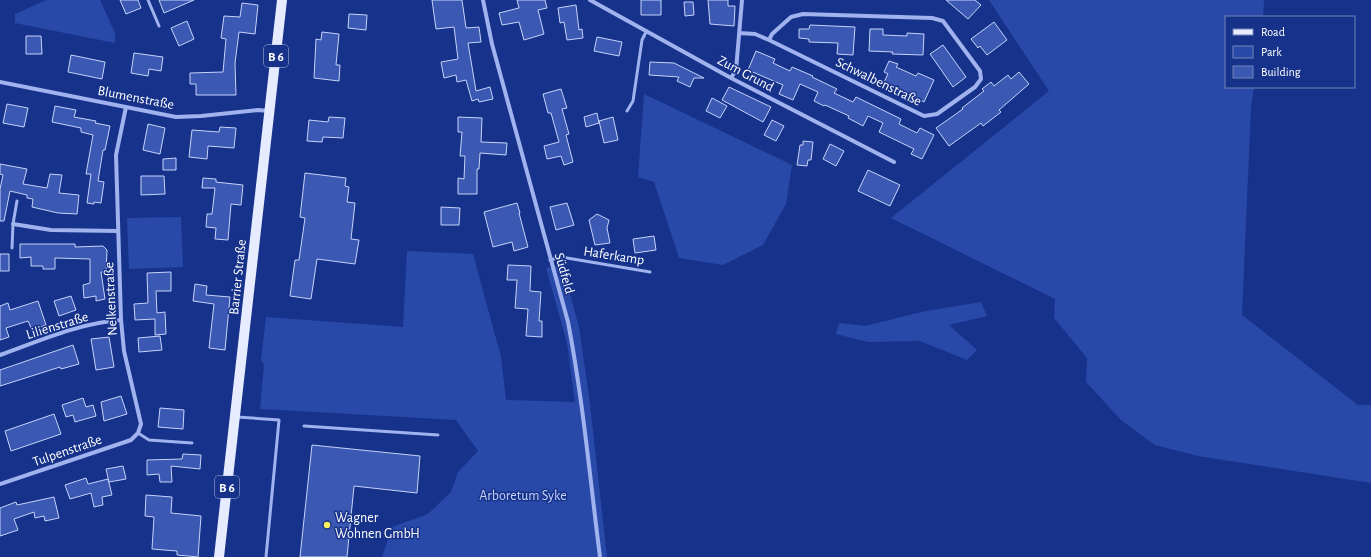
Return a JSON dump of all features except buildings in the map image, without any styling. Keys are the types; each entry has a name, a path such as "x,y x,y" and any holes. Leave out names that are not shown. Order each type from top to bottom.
{"main road":[{"name":"Barrier Straße","path":"219,557 282,0"}],"street":[{"name":"Südfeld","path":"483,0 492,44 568,322 573,347 600,557"},
{"name":"Zum Grund","path":"590,0 731,78 894,162"},
{"path":"731,78 736,70 742,0"},
{"name":"Schwalbenstraße","path":"739,33 755,34 769,40 924,116 937,114 975,87 981,79 980,71 942,21 932,18 803,14 791,17 772,34 769,40"},
{"name":"Blumenstraße","path":"0,82 176,117 258,110 270,112"},
{"name":"Nelkenstraße","path":"126,107 116,155 120,320 124,351 141,424 138,433"},
{"path":"13,224 51,230 118,231"},
{"name":"Lilienstraße","path":"0,355 71,330 120,320"},
{"name":"Tulpenstraße","path":"0,484 131,440 138,433"}],"lane":[{"path":"148,0 159,26"},
{"path":"627,111 633,101 642,40 646,32"},
{"path":"12,248 13,224 17,201"},
{"name":"Haferkamp","path":"550,260 561,257 650,272"},
{"path":"235,417 279,420 266,557"},
{"path":"304,426 438,435"},
{"path":"138,433 149,440 192,443"}],"green space":[{"path":"46,0 100,0 115,33 115,43 15,23 15,14"},
{"path":"989,0 1264,0 1263,16 1225,16 1225,88 1254,88 1251,108 1242,315 1358,405 1371,405 1371,483 1198,456 1155,445 1121,420 1086,382 1087,358 1054,318 1055,299 891,218 1049,91"},
{"path":"644,94 792,165 786,204 763,245 723,265 679,258 654,182 638,177"},
{"path":"181,217 183,267 129,269 127,218"},
{"name":"Arboretum Syke","path":"407,251 473,254 501,357 506,400 575,402 567,343 546,268 564,265 565,276 579,327 590,404 607,557 382,557 392,527 428,514 451,492 458,472 478,451 456,420 260,409 264,365 261,360 266,317 403,327"},
{"path":"981,302 987,316 949,325 977,350 967,360 920,341 868,342 836,334 839,323 865,326 926,311"}],"place":[{"name":"Wagner Wohnen GmbH","path":"327,525"}]}
